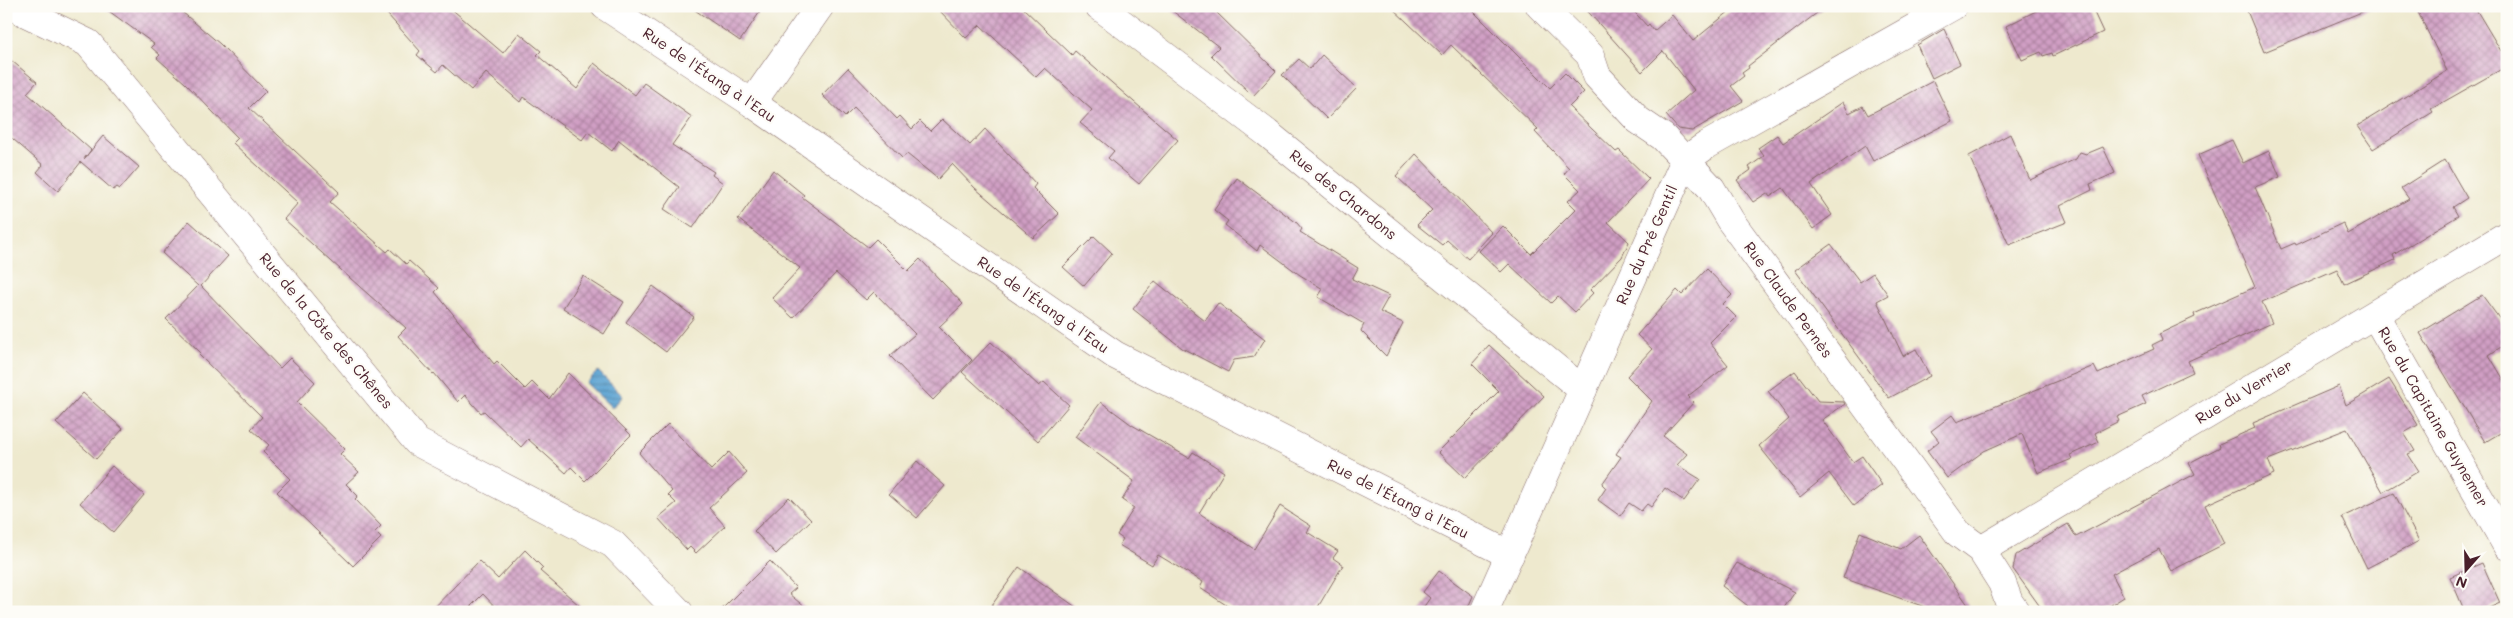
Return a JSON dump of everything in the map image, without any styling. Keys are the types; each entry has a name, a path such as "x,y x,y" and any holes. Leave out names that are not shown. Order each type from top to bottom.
{"street":[{"name":"Rue de la Côte des Chênes","path":"11,6 88,43 417,442 613,544 679,612"},
{"name":"Rue de l'Étang à l'Eau","path":"605,6 752,103 1115,355 1510,556"},
{"path":"752,103 820,6"},
{"name":"Rue des Chardons","path":"1099,6 1267,133 1582,390"},
{"name":"Rue Claude Pernès","path":"1540,6 1590,55 1597,76 1638,120 1663,137 1710,188 1730,220 1958,533 1981,550 2002,583 2009,602 2016,612"},
{"path":"1685,160 1707,145 1953,6"},
{"name":"Rue du Pré Gentil","path":"1484,612 1685,160"},
{"name":"Rue du Verrier","path":"1981,550 2507,235"},
{"name":"Rue du Capitaine Guynemer","path":"2375,315 2507,546"}],"water":[{"path":"598,371 623,396 612,408 586,383"}],"building":[{"path":"102,6 175,6 220,44 266,91 249,108 339,192 330,202 387,252 390,249 406,264 409,261 439,288 435,292 494,364 497,361 525,389 532,382 549,399 568,373 631,435 585,481 571,467 566,473 528,439 521,447 484,411 481,413 465,395 458,402 434,373 398,336 406,328 284,219 298,203 233,143 238,138 185,83 157,58 160,55 151,47 154,44"},
{"path":"380,6 448,6 503,53 519,33 541,51 537,55 577,89 594,63 635,95 644,83 692,117 672,145 714,172 712,175 723,183 693,228 664,209 679,187 619,140 612,151 588,132 582,140 523,97 520,102 486,73 471,90 443,65 437,72 417,55 420,51"},
{"path":"689,6 764,6 740,41"},
{"path":"935,6 1021,6 1072,55 1075,51 1178,140 1139,184 1108,158 1114,151 1080,123 1092,110 1045,68 1036,77 980,25 966,38"},
{"path":"1166,6 1210,6 1276,71 1253,96 1211,55 1219,47"},
{"path":"1390,6 1468,6 1550,88 1565,73 1584,92 1569,107 1616,152 1619,150 1649,179 1608,222 1629,242 1622,257 1590,290 1593,293 1575,312 1558,296 1551,303 1509,264 1501,272 1479,251 1503,226 1531,254 1576,209 1568,201 1580,190 1564,174 1569,168 1535,132 1538,129 1451,45 1442,55"},
{"path":"1583,6 1629,6 1654,31 1672,15 1693,41 1736,6 1826,6 1748,66 1749,68 1742,73 1744,76 1731,86 1743,101 1692,131 1678,129 1666,115 1694,90 1663,51 1642,72"},
{"path":"2046,6 2091,6 2103,32 2053,56 2052,53 2043,56 2041,52 2022,60 2006,26"},
{"path":"2245,6 2373,6 2374,7 2264,52"},
{"path":"2415,6 2474,6 2507,61 2507,66 2431,109 2433,112 2373,149 2357,126 2447,71"},
{"path":"1944,29 1960,64 1932,78 1917,45"},
{"path":"1322,55 1357,88 1327,119 1282,75 1299,59 1310,69"},
{"path":"6,56 37,82 27,93 91,150 84,159 103,136 139,167 120,189 117,187 113,190 81,162 58,191 37,172 43,165 6,133"},
{"path":"848,68 897,119 900,116 912,129 920,121 930,131 942,119 970,145 985,129 1036,184 1033,188 1059,214 1033,238 975,188 952,164 938,179 907,154 902,158 854,108 845,117 822,95"},
{"path":"1933,81 1952,121 1873,161 1865,146 1811,184 1832,215 1813,229 1783,188 1770,197 1767,193 1753,202 1737,180 1751,170 1749,167 1764,156 1758,148 1777,135 1783,143 1843,102 1849,113 1863,106 1868,115"},
{"path":"2010,134 2030,180 2076,159 2080,152 2086,154 2103,147 2115,173 2090,184 2092,190 2060,206 2067,222 2009,245 1969,156"},
{"path":"2232,140 2243,163 2269,151 2280,177 2255,187 2281,249 2295,243 2296,245 2343,223 2348,234 2409,199 2401,188 2445,160 2467,198 2453,207 2458,216 2393,255 2395,260 2344,284 2337,269 2262,302 2272,323 2188,361 2193,372 2142,396 2146,404 2117,417 2119,421 2095,433 2099,442 2070,455 2072,459 2038,473 2022,434 1984,451 1947,478 1927,451 1939,441 1931,431 1952,415 1957,422 2094,366 2098,374 2154,349 2152,345 2162,340 2159,334 2195,317 2194,314 2255,287 2198,155"},
{"path":"1416,154 1492,233 1468,259 1447,240 1442,245 1417,225 1432,210 1396,176"},
{"path":"773,170 804,195 802,197 868,247 876,239 908,271 920,259 963,304 939,327 972,360 933,400 890,356 915,334 874,292 866,300 836,273 793,318 772,298 800,268 738,219"},
{"path":"1237,178 1297,223 1302,229 1300,232 1358,268 1352,279 1389,296 1380,312 1403,323 1386,356 1361,331 1364,324 1318,297 1323,289 1300,275 1260,245 1257,251 1225,225 1228,221 1214,210"},
{"path":"189,221 228,256 201,286 280,368 290,358 315,382 297,402 345,449 340,454 359,472 346,484 358,496 355,499 381,526 375,532 381,538 353,566 277,492 290,479 263,452 269,445 251,429 262,417 199,355 201,353 166,319 198,286 162,253"},
{"path":"1094,236 1112,253 1084,286 1063,267"},
{"path":"1831,244 1860,282 1873,273 1888,295 1877,301 1903,356 1916,349 1930,376 1889,398 1795,270"},
{"path":"1707,269 1732,295 1723,304 1736,317 1710,343 1728,365 1688,396 1694,402 1663,436 1687,454 1677,465 1700,479 1684,501 1665,488 1651,507 1647,504 1641,511 1629,503 1620,516 1598,500 1606,488 1602,484 1621,457 1616,454 1652,401 1627,376 1652,349 1637,335 1677,290 1682,295"},
{"path":"583,276 624,302 604,334 563,308"},
{"path":"1155,281 1205,321 1218,303 1265,339 1254,357 1234,360 1228,372 1182,348 1133,309"},
{"path":"653,286 694,317 666,352 626,322"},
{"path":"2482,295 2507,329 2507,343 2489,355 2507,385 2507,429 2485,442 2420,333"},
{"path":"991,342 1039,386 1044,382 1069,405 1038,441 962,372"},
{"path":"1489,345 1544,396 1465,478 1438,452 1499,391 1472,364"},
{"path":"1795,371 1818,401 1844,402 1845,404 1822,420 1853,462 1862,456 1882,485 1854,506 1829,473 1800,497 1759,446 1789,419 1768,391"},
{"path":"2389,379 2418,425 2404,433 2415,451 2408,454 2419,471 2383,492 2347,429 2268,460 2274,474 2205,505 2224,544 2171,571 2159,549 2112,574 2124,597 2100,612 2044,612 2013,569 2016,555 2068,524 2076,537 2195,474 2189,463 2220,447 2219,444 2255,428 2253,423 2339,386 2346,405"},
{"path":"83,393 123,429 96,459 56,423"},
{"path":"1101,402 1132,425 1189,458 1193,452 1224,472 1199,513 1254,549 1280,506 1311,526 1307,532 1338,551 1333,558 1343,565 1315,612 1237,612 1200,588 1203,582 1158,555 1152,565 1119,545 1123,539 1117,535 1134,508 1122,500 1134,481 1075,437"},
{"path":"668,424 711,470 729,452 747,473 709,508 725,526 696,553 690,547 687,550 658,518 676,503 668,495 672,491 639,453"},
{"path":"917,461 945,486 917,518 889,494"},
{"path":"112,466 144,495 113,532 80,503"},
{"path":"2394,493 2419,541 2367,568 2342,517"},
{"path":"789,497 811,520 776,554 754,531"},
{"path":"1860,532 1901,549 1919,535 1973,612 1939,612 1843,578"},
{"path":"525,550 543,568 540,571 587,612 500,612 483,594 465,612 430,612 479,561 498,579"},
{"path":"770,561 796,588 789,594 811,612 719,612"},
{"path":"1737,563 1795,592 1781,612 1756,612 1722,586"},
{"path":"2482,563 2500,603 2480,612 2465,612 2450,577"},
{"path":"1019,567 1083,612 987,612"},
{"path":"1439,571 1473,596 1466,612 1420,612 1430,598 1423,592"}]}
